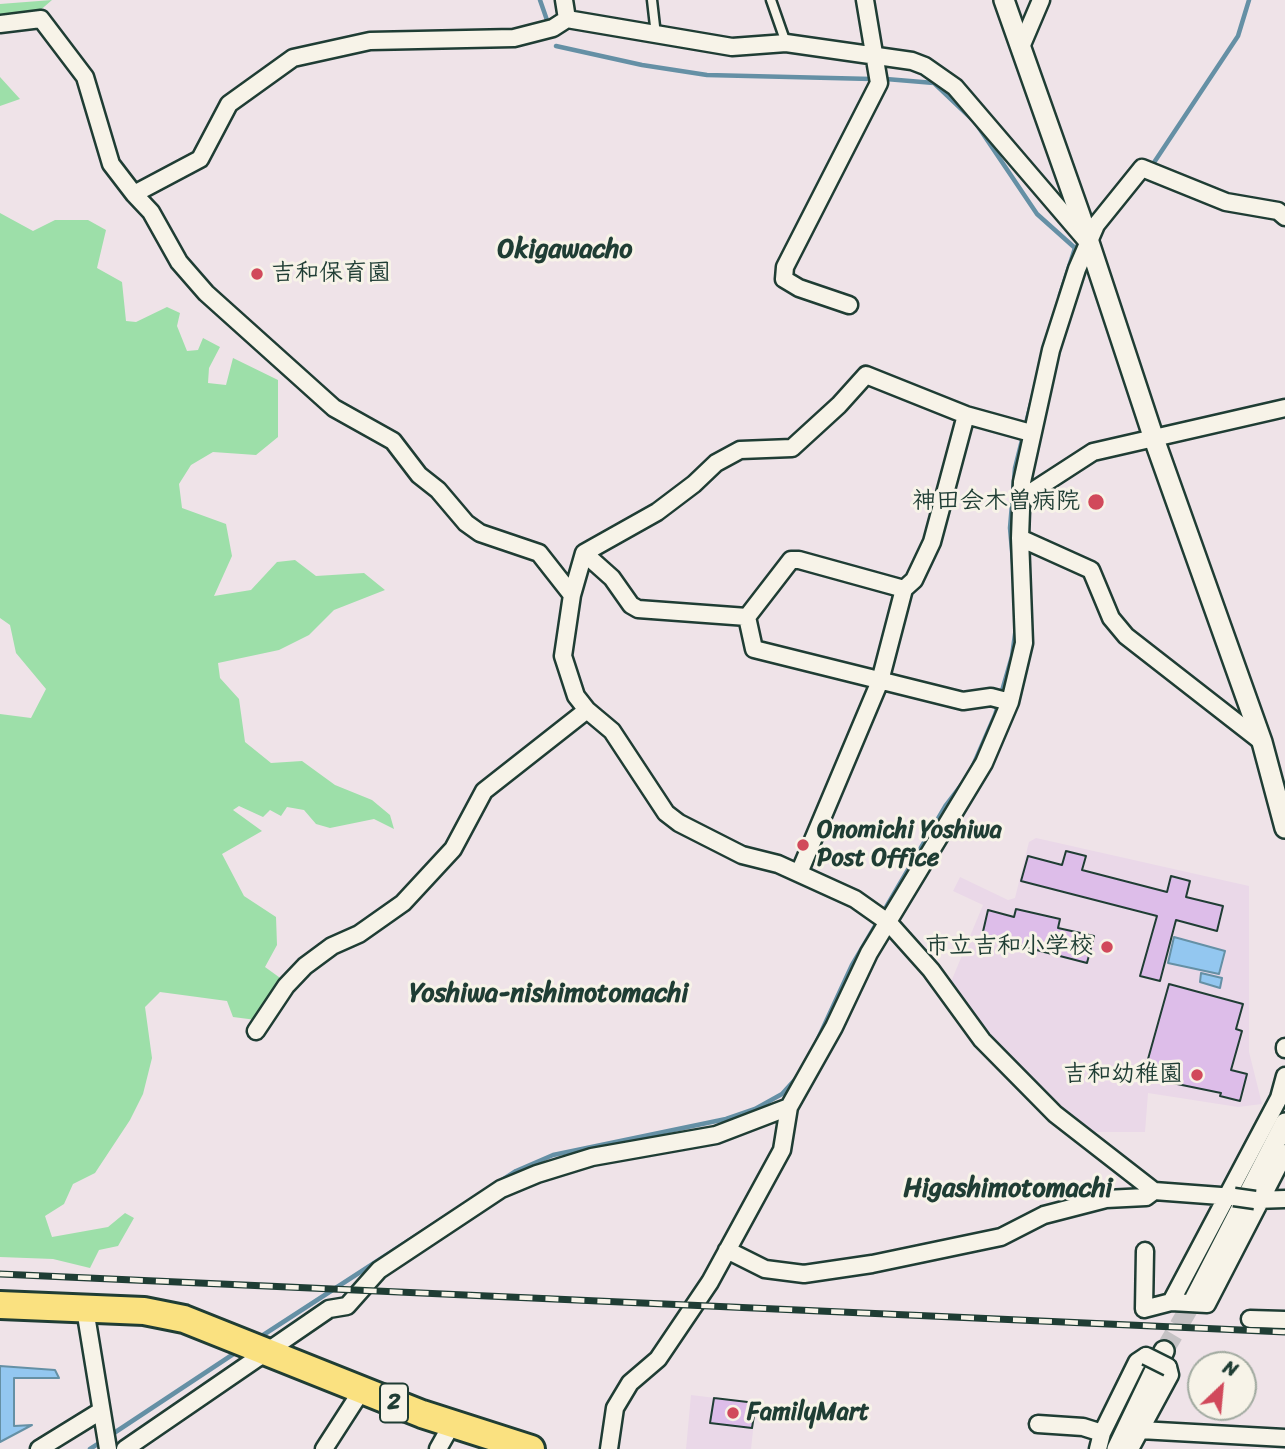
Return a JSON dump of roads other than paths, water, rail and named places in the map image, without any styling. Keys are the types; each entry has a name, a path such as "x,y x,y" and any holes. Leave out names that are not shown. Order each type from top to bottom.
{"highway":[{"name":"2","path":"0,1305 157,1313 197,1323 452,1424 531,1449"}],"street":[{"path":"564,0 567,19"},
{"path":"849,304 799,288 784,279 785,267 879,83 865,0"},
{"path":"1004,0 1076,219 1090,244 1153,436 1262,742 1285,828"},
{"path":"1021,47 1041,0"},
{"path":"0,24 41,19 85,77 111,164 152,212 174,256 206,293 334,408 393,441 419,475 438,490 466,523 480,533 539,553 572,595"},
{"path":"134,194 161,183 200,159 229,104 292,58 370,41 513,38 553,28 567,19 732,47 786,43 874,55 926,66 955,87 1076,219"},
{"path":"609,1449 615,1408 631,1383 659,1359 691,1314 727,1250 782,1150 789,1107 834,1027 869,953 984,763 1010,702 1024,643 1020,538 1022,498 1031,433 1066,299 1096,225 1142,168 1226,202 1278,211 1285,217"},
{"path":"1031,433 966,415 866,375 792,448 740,450 716,463 657,512 584,553 572,595 563,656 576,696 587,710 612,730 666,813 679,823 743,855 799,873 855,899 889,923 931,970 982,1040 1055,1114 1154,1191 1257,1200 1285,1199"},
{"path":"1022,498 1093,452 1153,436 1285,408"},
{"path":"799,873 880,681 904,589 914,580 932,542 966,415"},
{"path":"1020,538 1091,570 1111,618 1126,636 1262,742"},
{"path":"584,553 612,578 631,605 638,609 747,617"},
{"path":"747,617 791,561 799,559 904,589"},
{"path":"747,617 754,649 963,701 991,697 1010,702"},
{"path":"256,1031 286,986 305,966 332,946 359,934 404,903 453,849 484,792 587,710"},
{"path":"1171,1302 1231,1197 1279,1098 1285,1076"},
{"path":"125,1449 263,1351 329,1309 346,1306 379,1270 501,1189 537,1174 592,1157 716,1135 789,1107"},
{"path":"1195,1298 1285,1122"},
{"path":"1145,1251 1144,1309 1171,1302 1207,1304 1257,1200 1285,1153"},
{"path":"727,1250 765,1269 804,1274 1001,1237 1044,1215 1106,1199 1146,1197 1154,1191"},
{"path":"85,1309 108,1449"},
{"path":"1250,1319 1285,1321"},
{"path":"1130,1449 1170,1374 1159,1358"},
{"path":"1038,1424 1083,1427 1100,1441 1137,1362 1159,1358"},
{"path":"1117,1449 1159,1358"},
{"path":"324,1449 362,1390"},
{"path":"39,1449 101,1417"},
{"path":"438,1449 452,1424"},
{"path":"1140,1430 1285,1438"}],"lane":[{"path":"652,0 656,35"},
{"path":"771,0 786,43"}],"water":[{"path":"1174,937 1225,951 1219,974 1168,963"},
{"path":"1201,973 1222,978 1220,988 1200,982"},
{"path":"0,1366 55,1370 59,1378 14,1378 14,1426 32,1425 0,1442"}],"waterway":[{"path":"540,0 548,23"},
{"path":"1151,167 1238,36 1249,0"},
{"path":"556,46 642,65 707,75 872,79"},
{"path":"886,79 934,83 975,122 1037,214 1075,248"},
{"path":"1060,295 1075,248 1084,240"},
{"path":"1025,427 1035,388"},
{"path":"1014,573 1010,528 1015,468 1023,436"},
{"path":"972,768 995,715 1012,656 1016,627"},
{"path":"882,914 946,805 968,776"},
{"path":"817,1041 852,965 878,921"},
{"path":"257,1339 516,1171 553,1155 726,1119 755,1109 782,1094 800,1074"},
{"path":"111,1435 238,1351"},
{"path":"90,1449 104,1440"}],"tunnel":[{"path":"1164,1351 1195,1298"}],"railway":[{"path":"0,1274 1285,1332"}],"place":[{"name":"吉和保育園","path":"257,274"},
{"name":"神田会木曽病院","path":"1096,502"},
{"name":"Onomichi Yoshiwa Post Office","path":"803,845"},
{"name":"市立吉和小学校","path":"1107,947"},
{"name":"吉和幼稚園","path":"1197,1075"},
{"name":"FamilyMart","path":"733,1413"}],"district":[{"name":"Okigawacho","path":"565,250"},
{"name":"Yoshiwa-nishimotomachi","path":"549,994"},
{"name":"Higashimotomachi","path":"1008,1189"}]}
